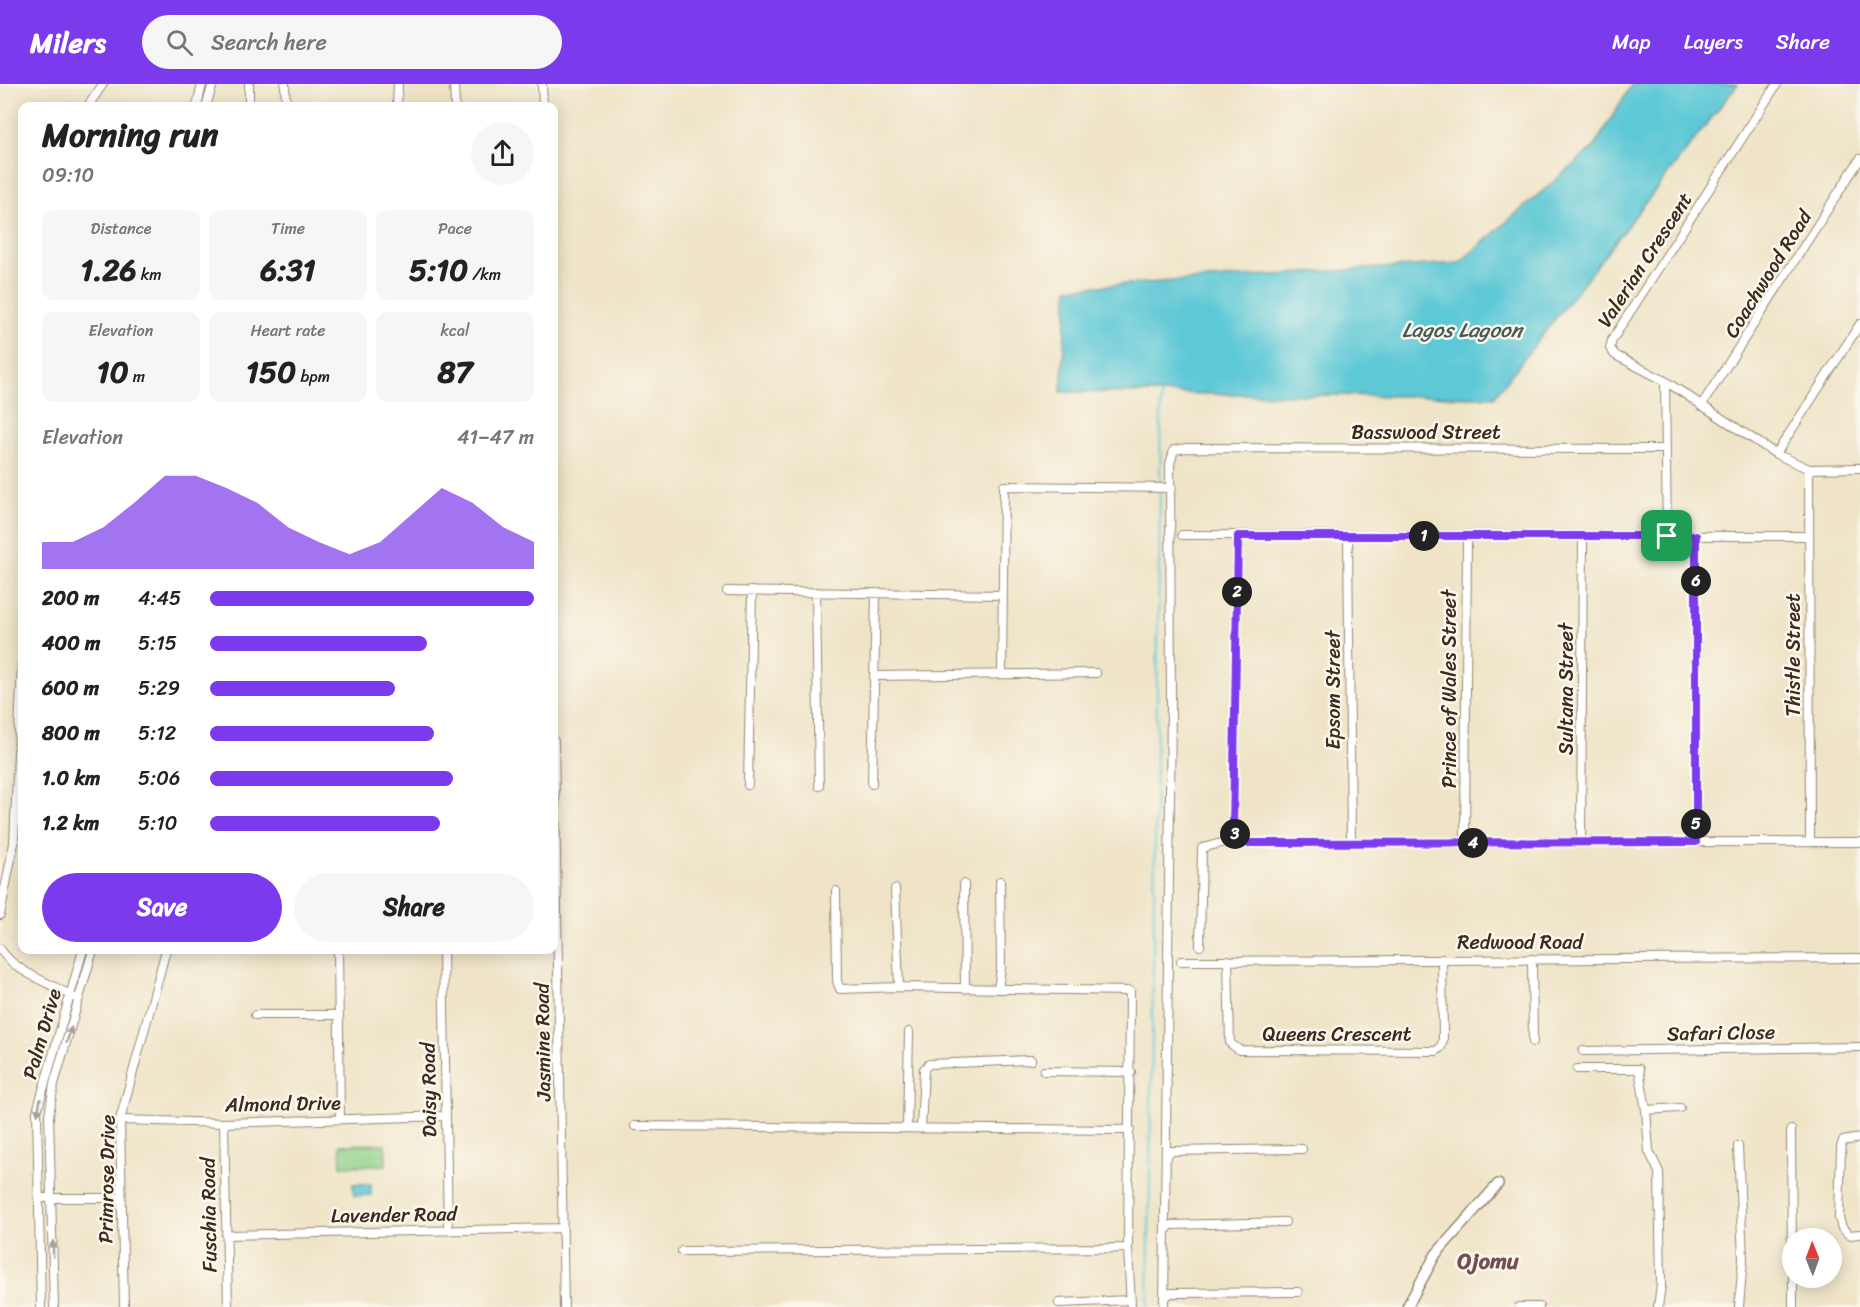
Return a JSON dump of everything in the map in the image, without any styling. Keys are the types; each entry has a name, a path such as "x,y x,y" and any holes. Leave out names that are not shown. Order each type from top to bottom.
{"street":[{"path":"91,102 103,84"},
{"path":"198,102 202,84"},
{"path":"207,102 213,84"},
{"path":"249,84 249,102"},
{"path":"285,84 286,102"},
{"path":"397,102 398,84"},
{"path":"454,84 455,102"},
{"path":"542,84 543,102"},
{"name":"Valerian Crescent","path":"1777,84 1612,340 1610,348 1615,355 1665,381 1776,454 1809,469"},
{"name":"Coachwood Road","path":"1701,406 1860,159"},
{"path":"1776,454 1860,324"},
{"path":"1665,381 1667,536"},
{"name":"Basswood Street","path":"1170,488 1174,450 1187,448 1666,449"},
{"path":"1809,469 1860,468"},
{"name":"Thistle Street","path":"1809,469 1810,841"},
{"path":"1002,672 1004,486 1170,488 1164,1303"},
{"path":"1182,535 1809,536"},
{"path":"1238,536 1233,830 1240,841"},
{"name":"Epsom Street","path":"1348,536 1351,843"},
{"name":"Prince of Wales Street","path":"1465,843 1467,536"},
{"name":"Sultana Street","path":"1581,843 1583,536"},
{"path":"1696,536 1696,842"},
{"path":"727,591 1003,595"},
{"path":"748,785 752,591"},
{"path":"816,592 819,786"},
{"path":"872,784 876,593"},
{"path":"874,676 1002,672 1096,673"},
{"path":"0,915 14,843 18,753"},
{"path":"1200,946 1202,848 1240,841 1351,843 1860,842"},
{"path":"998,989 1001,968 1000,881"},
{"path":"964,884 964,988"},
{"path":"895,889 899,987"},
{"path":"836,891 837,981 840,989 899,987 1130,991 1128,1248 1131,1304 1059,1304"},
{"path":"0,949 9,959 33,976 80,1001"},
{"name":"Palm Drive","path":"41,1307 38,1111 82,954"},
{"name":"Palm Drive","path":"54,1307 50,1115 54,1084 92,954"},
{"name":"Primrose Drive","path":"124,1307 120,1120 165,954"},
{"path":"338,954 340,1119"},
{"name":"Daisy Road","path":"443,954 448,1230"},
{"name":"Jasmine Road","path":"556,954 564,1307"},
{"name":"Redwood Road","path":"1181,961 1860,958"},
{"name":"Queens Crescent","path":"1228,960 1230,1043 1239,1050 1436,1051 1441,1047 1443,1040 1442,959"},
{"path":"1532,959 1533,1042"},
{"path":"255,1015 339,1015"},
{"path":"907,1128 909,1032"},
{"name":"Safari Close","path":"1582,1051 1860,1047"},
{"path":"921,1129 924,1069 929,1064 1031,1060"},
{"path":"1577,1069 1639,1069 1646,1110 1649,1151 1659,1172 1661,1285 1658,1307"},
{"path":"1044,1071 1131,1072"},
{"path":"1646,1110 1680,1108"},
{"name":"Almond Drive","path":"120,1120 224,1123 446,1116"},
{"name":"Fuschia Road","path":"224,1123 228,1307"},
{"path":"635,1126 1130,1130"},
{"path":"1791,1130 1792,1228"},
{"path":"1860,1138 1844,1141 1841,1147 1839,1218 1842,1228 1849,1235 1860,1234"},
{"path":"1738,1146 1743,1259 1739,1307"},
{"path":"1166,1156 1171,1151 1302,1149"},
{"path":"1407,1307 1436,1254 1498,1184"},
{"path":"39,1198 120,1198"},
{"path":"1165,1231 1171,1225 1284,1222"},
{"name":"Lavender Road","path":"226,1235 562,1228"},
{"path":"682,1251 1128,1248"},
{"path":"1793,1288 1793,1307"},
{"path":"1164,1303 1170,1293 1298,1292"},
{"path":"1519,1307 1539,1307"}],"green space":[{"path":"385,1144 386,1165 341,1166 340,1145"}],"water":[{"name":"Lagos Lagoon","path":"1632,84 1738,84 1494,397 1061,392 1068,288 1459,263 1594,147"},
{"path":"353,1184 371,1184 371,1195 354,1196"}],"waterway":[{"path":"1160,485 1161,393"},
{"path":"1148,1307 1160,491"}],"district":[{"name":"Ojomu","path":"1488,1261"}],"route":[{"path":"1238,536 1667,536 1696,536 1696,842 1243,843 1237,839 1233,830 1238,536"}]}
